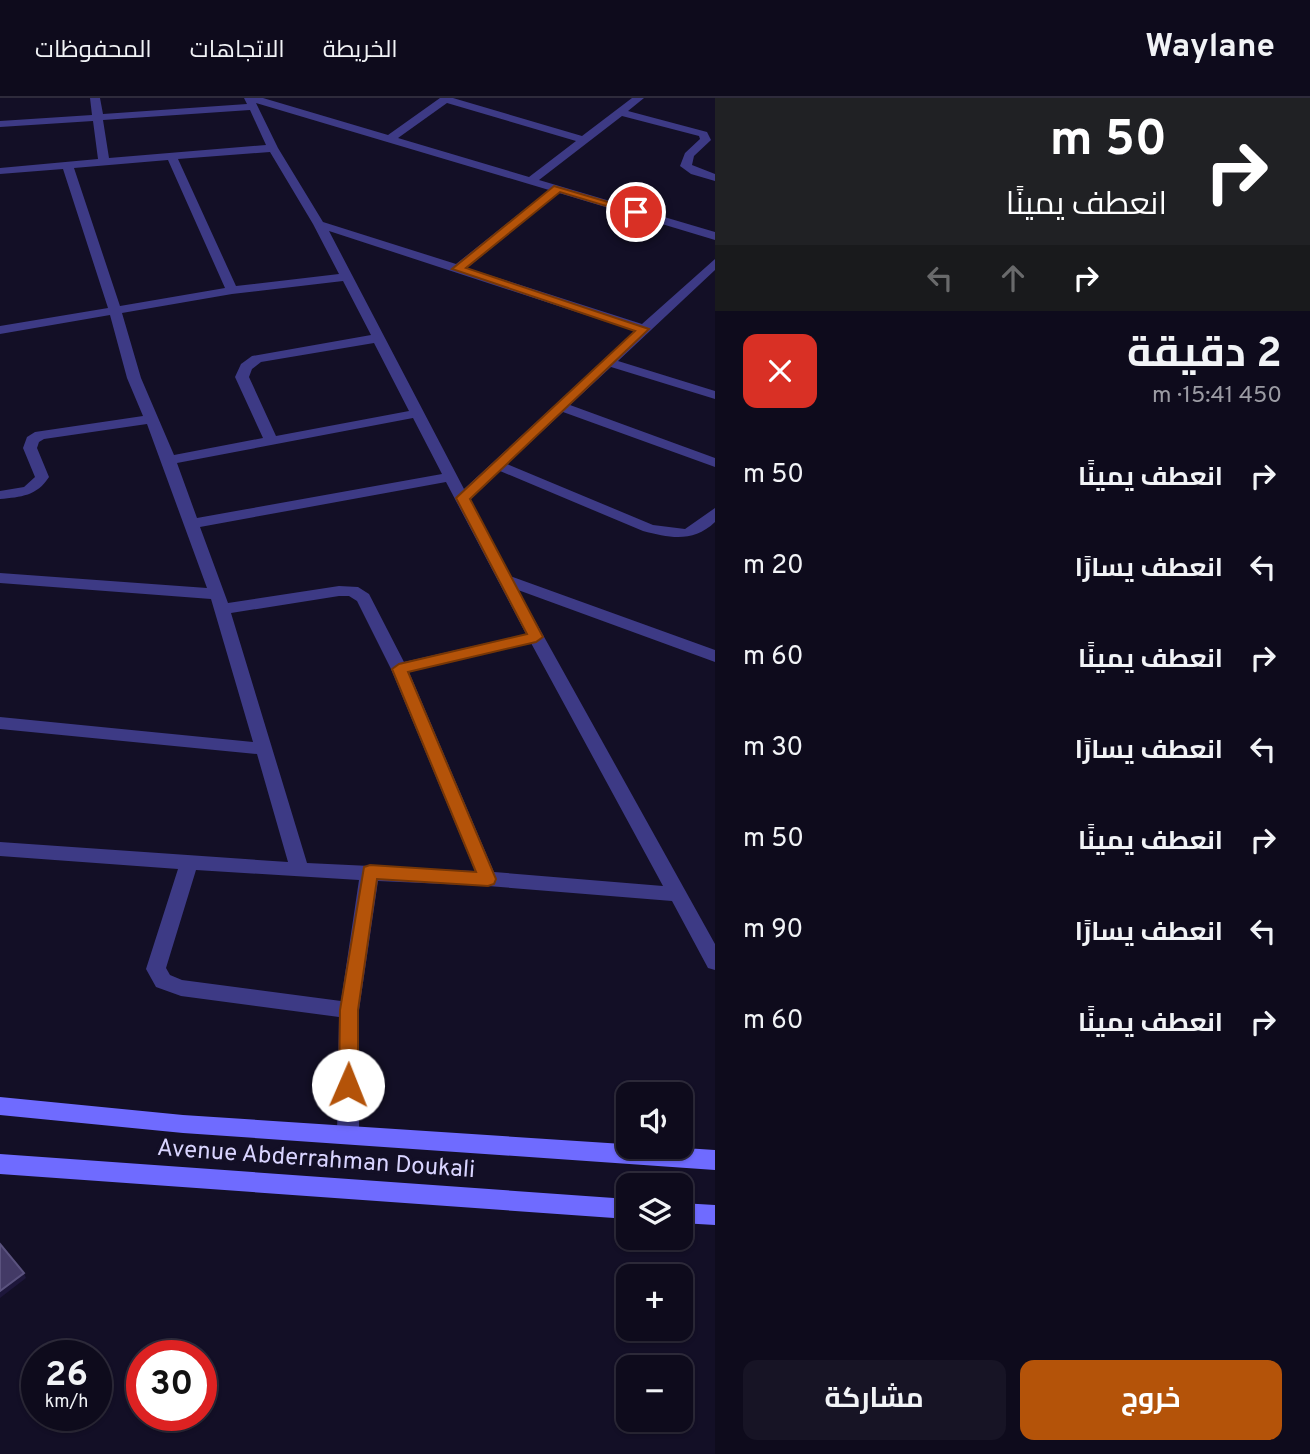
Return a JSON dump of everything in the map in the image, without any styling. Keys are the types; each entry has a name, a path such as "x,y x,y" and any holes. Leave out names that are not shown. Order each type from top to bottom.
{"main road":[{"name":"Avenue Abderrahman Doukali","path":"0,1106 183,1124 715,1160"},
{"name":"Avenue Abderrahman Doukali","path":"0,1164 616,1208"},
{"path":"693,1214 715,1215"}],"street":[{"path":"96,98 104,161"},
{"path":"531,180 639,98"},
{"path":"390,139 446,99 584,140"},
{"path":"251,101 273,148 318,224 504,579 715,962"},
{"path":"0,124 251,101 531,180 715,236"},
{"path":"619,112 704,134 706,140 689,155 686,166 695,172 715,178"},
{"path":"0,171 273,148"},
{"path":"171,155 232,290"},
{"path":"68,166 134,378 169,460 219,601 300,870"},
{"path":"458,269 558,188"},
{"path":"318,224 643,329"},
{"path":"463,498 715,263"},
{"path":"0,330 232,290 345,277"},
{"path":"272,442 242,377 246,367 257,359 378,338"},
{"path":"608,362 715,395"},
{"path":"562,407 715,463"},
{"path":"169,460 418,413"},
{"path":"0,495 30,491 38,485 42,477 30,448 32,440 40,435 151,419"},
{"path":"499,466 648,528 668,533 687,534 701,529 715,513"},
{"path":"190,524 452,477"},
{"path":"0,578 219,601 352,591 363,598 399,669 488,879"},
{"path":"504,579 715,656"},
{"path":"399,669 536,637"},
{"path":"0,723 264,749"},
{"path":"0,849 300,870 488,879 676,894"},
{"path":"190,862 156,969 163,981 181,988 349,1010"},
{"path":"348,1135 349,1010 370,872"}],"building":[{"path":"0,1244 24,1273 0,1291"}],"route":[{"path":"348,1085 349,1010 370,872 488,879 399,669 536,637 463,498 643,329 458,269 558,188 636,212"}]}
